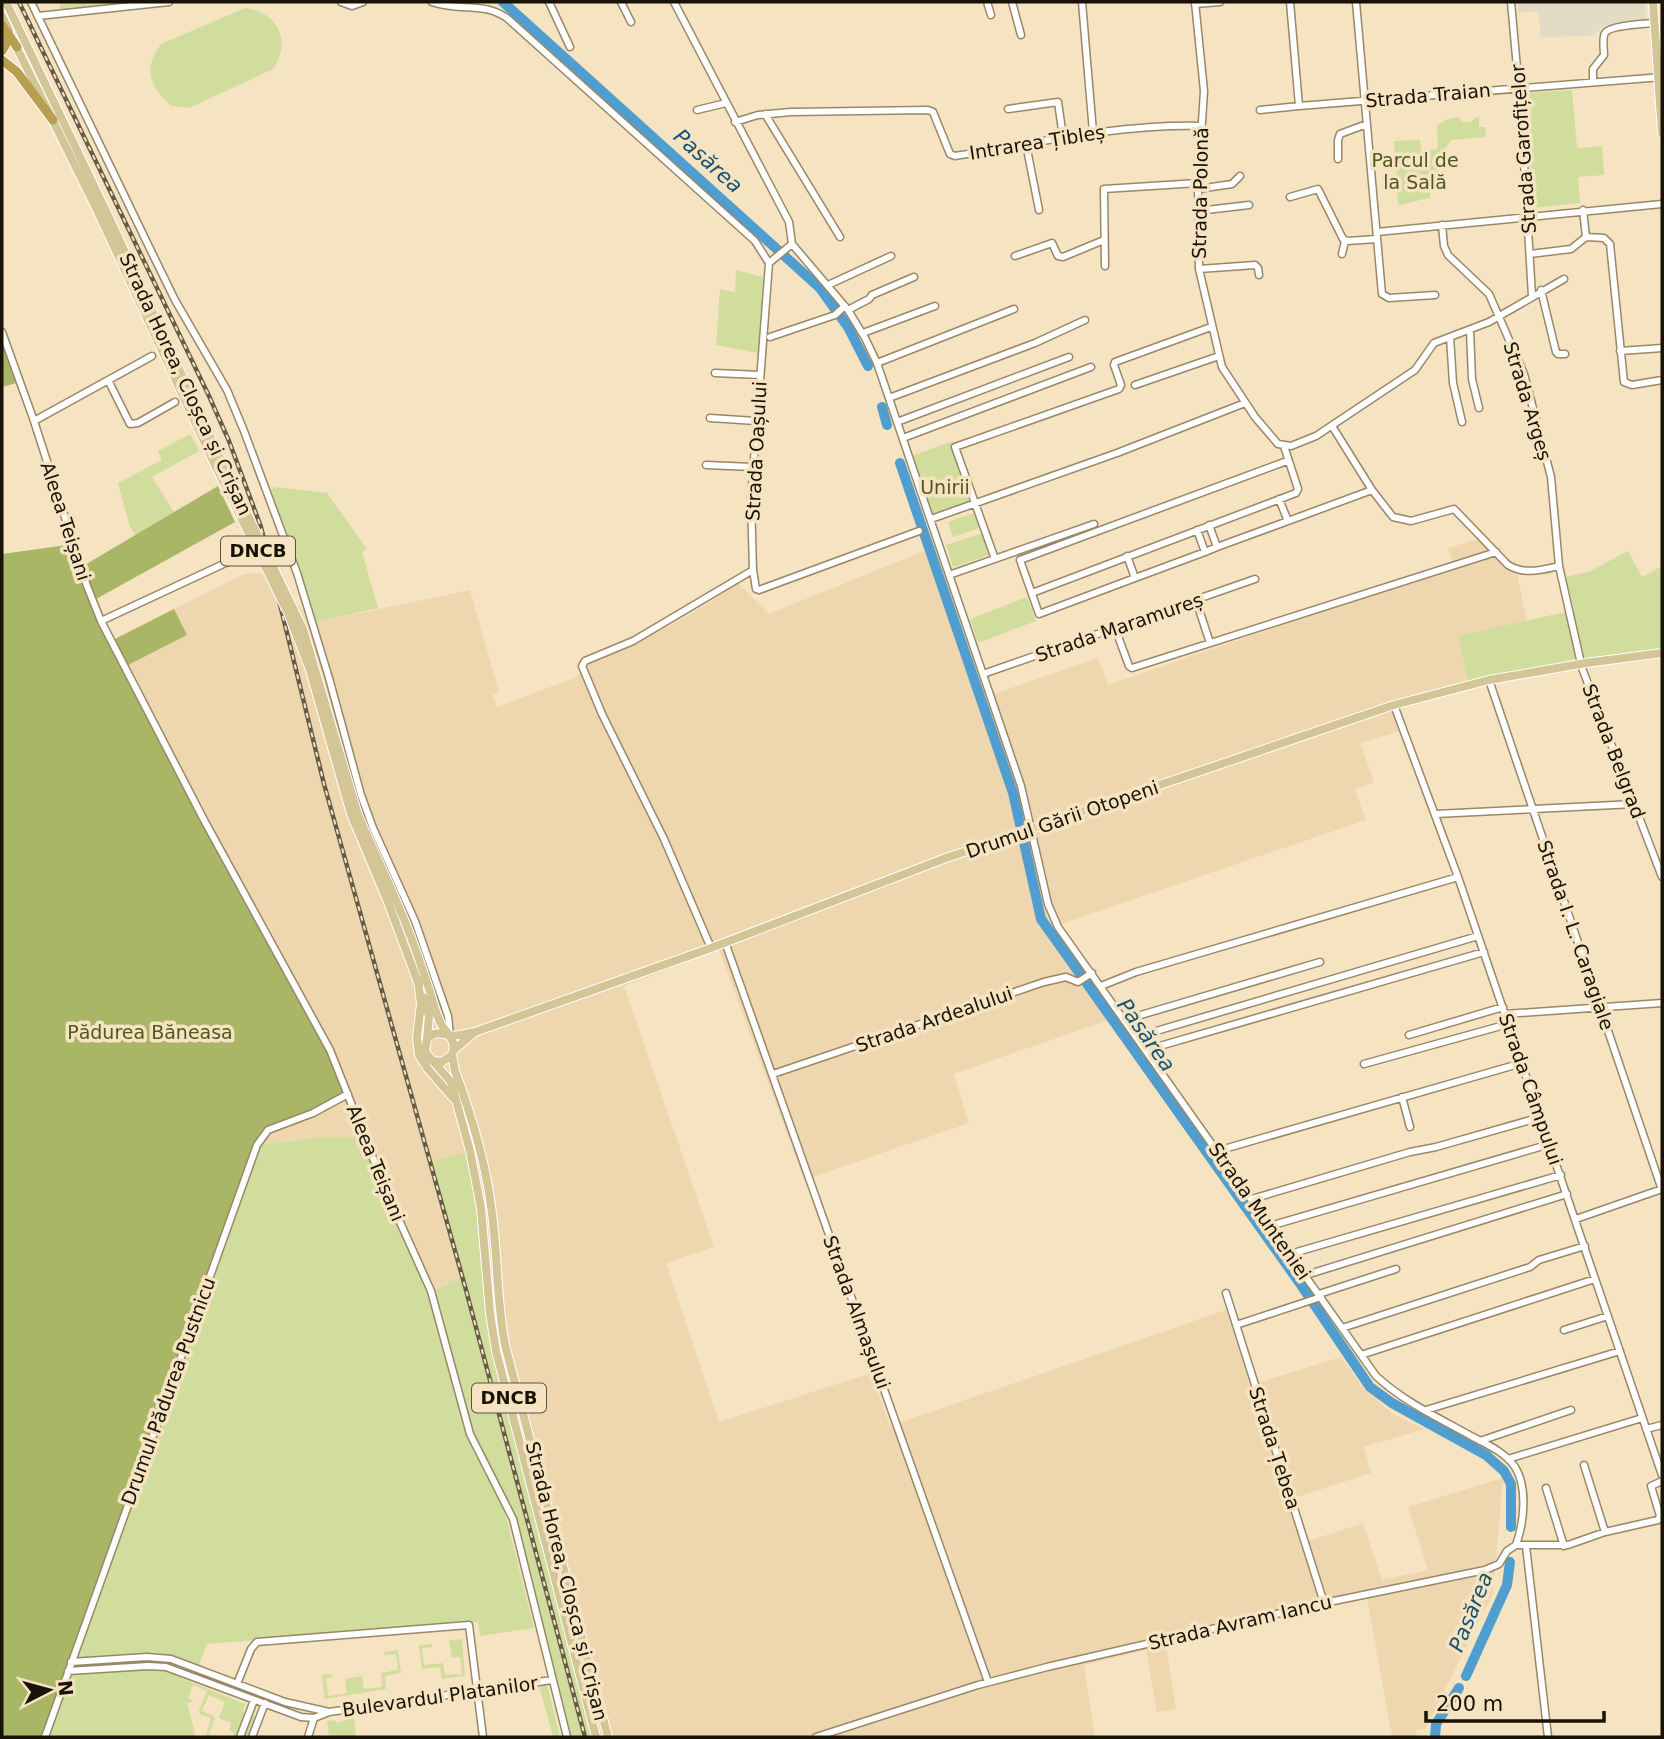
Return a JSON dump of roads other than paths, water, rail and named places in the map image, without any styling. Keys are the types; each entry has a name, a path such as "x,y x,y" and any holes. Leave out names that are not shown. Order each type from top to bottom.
{"highway":[{"path":"2,27 17,47"},
{"path":"2,27 6,44 2,51"},
{"path":"2,60 16,72 53,120"}],"main road":[{"name":"Strada Horea, Cloșca și Crișan","path":"6,2 101,211 303,629 355,808 392,900 429,1016 427,1039"},
{"path":"1653,2 1662,133"},
{"name":"DNCB","path":"2,16 53,120"},
{"name":"Strada Horea, Cloșca și Crișan","path":"53,120 101,211"},
{"name":"Drumul Gării Otopeni","path":"450,1035 475,1032 710,948 946,858 1394,705 1489,680 1581,663 1662,653"},
{"name":"Strada Horea, Cloșca și Crișan","path":"392,900 413,942 440,1021 450,1035"},
{"path":"418,980 421,1003 417,1038 419,1055 450,1092 464,1128"},
{"path":"427,1039 438,1032 450,1035"},
{"name":"Drumul Gării Otopeni","path":"453,1053 475,1032"},
{"name":"DNCB","path":"450,1035 454,1042 453,1053"},
{"name":"DNCB","path":"427,1039 425,1052 433,1061"},
{"name":"Strada Horea, Cloșca și Crișan","path":"453,1053 487,1185 505,1345 608,1737"},
{"path":"433,1061 446,1061 453,1053"},
{"name":"Strada Horea, Cloșca și Crișan","path":"433,1061 451,1082 464,1128 481,1208 496,1352 596,1737"}],"street":[{"name":"Strada Horea, Cloșca și Crișan","path":"31,2 175,300 227,390 244,430 297,573 361,795 426,950 448,1016 450,1035"},
{"path":"38,16 169,2"},
{"path":"341,2 352,6 363,2"},
{"path":"432,2 447,7 486,5 501,13 755,241 769,263 788,247 790,226 674,2"},
{"path":"549,2 570,47"},
{"path":"621,2 631,22"},
{"path":"987,2 991,15"},
{"path":"1012,2 1021,35"},
{"path":"1082,2 1093,132"},
{"path":"1195,3 1220,2"},
{"path":"1290,2 1299,106"},
{"path":"1356,2 1384,296 1392,298 1435,295"},
{"name":"Strada Garofițelor","path":"1511,2 1532,296"},
{"name":"Strada Polonă","path":"1195,3 1203,80 1198,186 1199,269 1211,327 1226,375 1269,436 1284,446"},
{"path":"1593,82 1593,69 1604,55 1604,34 1607,30 1654,23"},
{"name":"Strada Traian","path":"1260,110 1660,77"},
{"path":"1008,109 1058,102 1063,137"},
{"path":"697,110 726,103"},
{"name":"Intrarea Țibleș","path":"735,122 765,114 805,111 928,110 933,112 952,156 1093,132 1140,127 1201,126"},
{"path":"765,114 840,237"},
{"path":"1338,159 1338,140 1342,132 1367,124"},
{"path":"1026,144 1039,209"},
{"path":"1105,266 1104,189 1232,184 1240,176"},
{"path":"1290,197 1318,189 1340,236 1345,241"},
{"path":"1345,241 1443,225 1662,204"},
{"path":"1198,211 1249,205"},
{"path":"1583,210 1586,237"},
{"name":"Strada Argeș","path":"1443,225 1444,246 1448,255 1489,294 1524,374 1547,459 1553,493 1559,566 1581,663"},
{"path":"1530,254 1571,249 1586,237 1604,238 1610,244 1623,379 1629,385 1662,380"},
{"path":"1015,256 1052,243 1058,256 1062,257 1104,240"},
{"path":"1342,254 1345,241"},
{"path":"788,247 828,285 846,308 863,333 877,363 1021,786 1032,830"},
{"path":"828,285 891,256"},
{"name":"Strada Oașului","path":"753,570 753,467 769,263"},
{"path":"1199,269 1255,265 1259,275"},
{"path":"770,337 835,314 914,277"},
{"path":"1032,593 1298,491 1284,446 1308,440 1415,370 1430,346 1500,316 1564,278"},
{"path":"1541,290 1556,352 1558,355 1565,354"},
{"path":"863,333 935,306"},
{"path":"877,363 1014,309"},
{"path":"889,398 1035,343 1085,320"},
{"path":"995,559 955,447 1119,389 1121,385 1115,362 1211,327"},
{"path":"1470,330 1472,379 1479,408"},
{"name":"Aleea Teișani","path":"2,332 34,421 87,586 102,621 204,820 330,1051 386,1191 431,1291 470,1434 511,1512 568,1737"},
{"path":"1450,337 1453,383 1462,422"},
{"path":"1620,351 1662,348"},
{"path":"34,421 152,356"},
{"path":"1135,385 1219,356"},
{"path":"897,422 1069,357"},
{"path":"903,438 1091,367"},
{"path":"715,373 760,375"},
{"path":"108,380 130,424 138,423 175,402"},
{"path":"931,519 1245,403"},
{"path":"710,418 756,421"},
{"path":"1332,426 1388,513 1398,520 1411,521 1448,509 1458,511 1508,565 1523,572 1559,566"},
{"path":"1287,461 1020,560 1039,614 1372,490"},
{"path":"706,465 753,467"},
{"path":"1279,499 1288,521"},
{"path":"949,575 1094,524"},
{"path":"1209,525 1217,547"},
{"path":"1197,530 1205,552"},
{"path":"710,948 664,839 602,714 582,664 633,641 753,570 756,589 759,590 919,531"},
{"path":"1115,628 1130,668 1496,552"},
{"path":"1127,556 1135,578"},
{"path":"102,621 232,560"},
{"name":"Strada Maramureș","path":"983,674 1255,579"},
{"path":"1196,600 1210,643"},
{"name":"Strada Belgrad","path":"1581,663 1662,877"},
{"name":"Strada I. L. Caragiale","path":"1489,680 1662,1189"},
{"name":"Strada Câmpului","path":"1394,705 1458,877 1662,1475"},
{"path":"1436,814 1634,804"},
{"name":"Strada Munteniei","path":"1032,830 1052,915 1090,974 1306,1275 1316,1298 1342,1328 1376,1376 1389,1388 1508,1459"},
{"path":"1101,986 1136,972 1458,877"},
{"path":"1136,1037 1478,936"},
{"name":"Strada Almașului","path":"725,942 988,1682"},
{"path":"1146,1050 1484,952"},
{"path":"1124,1020 1320,962"},
{"path":"1218,992 1223,986 1292,967"},
{"name":"Strada Ardealului","path":"773,1074 1059,977 1079,982 1090,974"},
{"path":"1409,1035 1504,1011 1662,1003"},
{"path":"1364,1064 1508,1024"},
{"path":"1217,1151 1522,1063"},
{"name":"Drumul Pădurea Pustnicu","path":"45,1737 257,1145 268,1130 313,1113 348,1094"},
{"path":"1402,1097 1410,1127"},
{"path":"1252,1199 1541,1117"},
{"path":"1270,1226 1550,1144"},
{"path":"1290,1254 1561,1175"},
{"path":"1576,1219 1662,1189"},
{"path":"1306,1275 1567,1194"},
{"path":"1342,1328 1530,1267 1539,1260 1585,1246"},
{"path":"1236,1325 1396,1269"},
{"path":"1362,1355 1595,1279"},
{"name":"Strada Țebea","path":"1226,1293 1324,1603"},
{"path":"1564,1330 1608,1317"},
{"path":"1426,1410 1620,1351"},
{"path":"1480,1441 1571,1410"},
{"path":"1642,1418 1508,1459 1522,1486 1522,1525 1516,1545 1564,1546 1660,1518 1651,1486 1662,1481"},
{"path":"1646,1429 1662,1425"},
{"path":"1584,1465 1605,1532"},
{"path":"1546,1488 1564,1546"},
{"name":"Strada Avram Iancu","path":"816,1737 988,1682 1047,1667 1324,1603 1485,1570 1499,1564 1507,1551 1516,1545"},
{"path":"1526,1546 1548,1737"},
{"path":"237,1684 251,1649 257,1642 469,1625 483,1737"},
{"name":"Bulevardul Platanilor","path":"71,1662 164,1658 293,1704 329,1712"},
{"path":"68,1671 159,1666 301,1717 314,1718 308,1737"},
{"name":"Bulevardul Platanilor","path":"314,1718 329,1712 552,1680"},
{"path":"240,1737 257,1691"},
{"path":"252,1737 267,1695"}],"waterway":[{"name":"Pasărea","path":"503,2 820,288 848,327 868,366"},
{"name":"Pasărea","path":"882,407 887,425"},
{"name":"Pasărea","path":"900,463 1013,793 1041,919 1299,1282 1370,1387 1392,1403 1486,1455 1504,1471 1511,1484 1511,1527"},
{"name":"Pasărea","path":"1466,1676 1507,1585 1510,1562"},
{"name":"Pasărea","path":"1435,1737 1436,1724 1459,1688"}],"railway":[{"path":"19,2 209,396 261,527 324,784 466,1290 585,1737"}],"park label":[{"name":"Parcul de la Sală","path":"1415,171"},
{"name":"Unirii","path":"945,487"},
{"name":"Pădurea Băneasa","path":"150,1032"}]}
